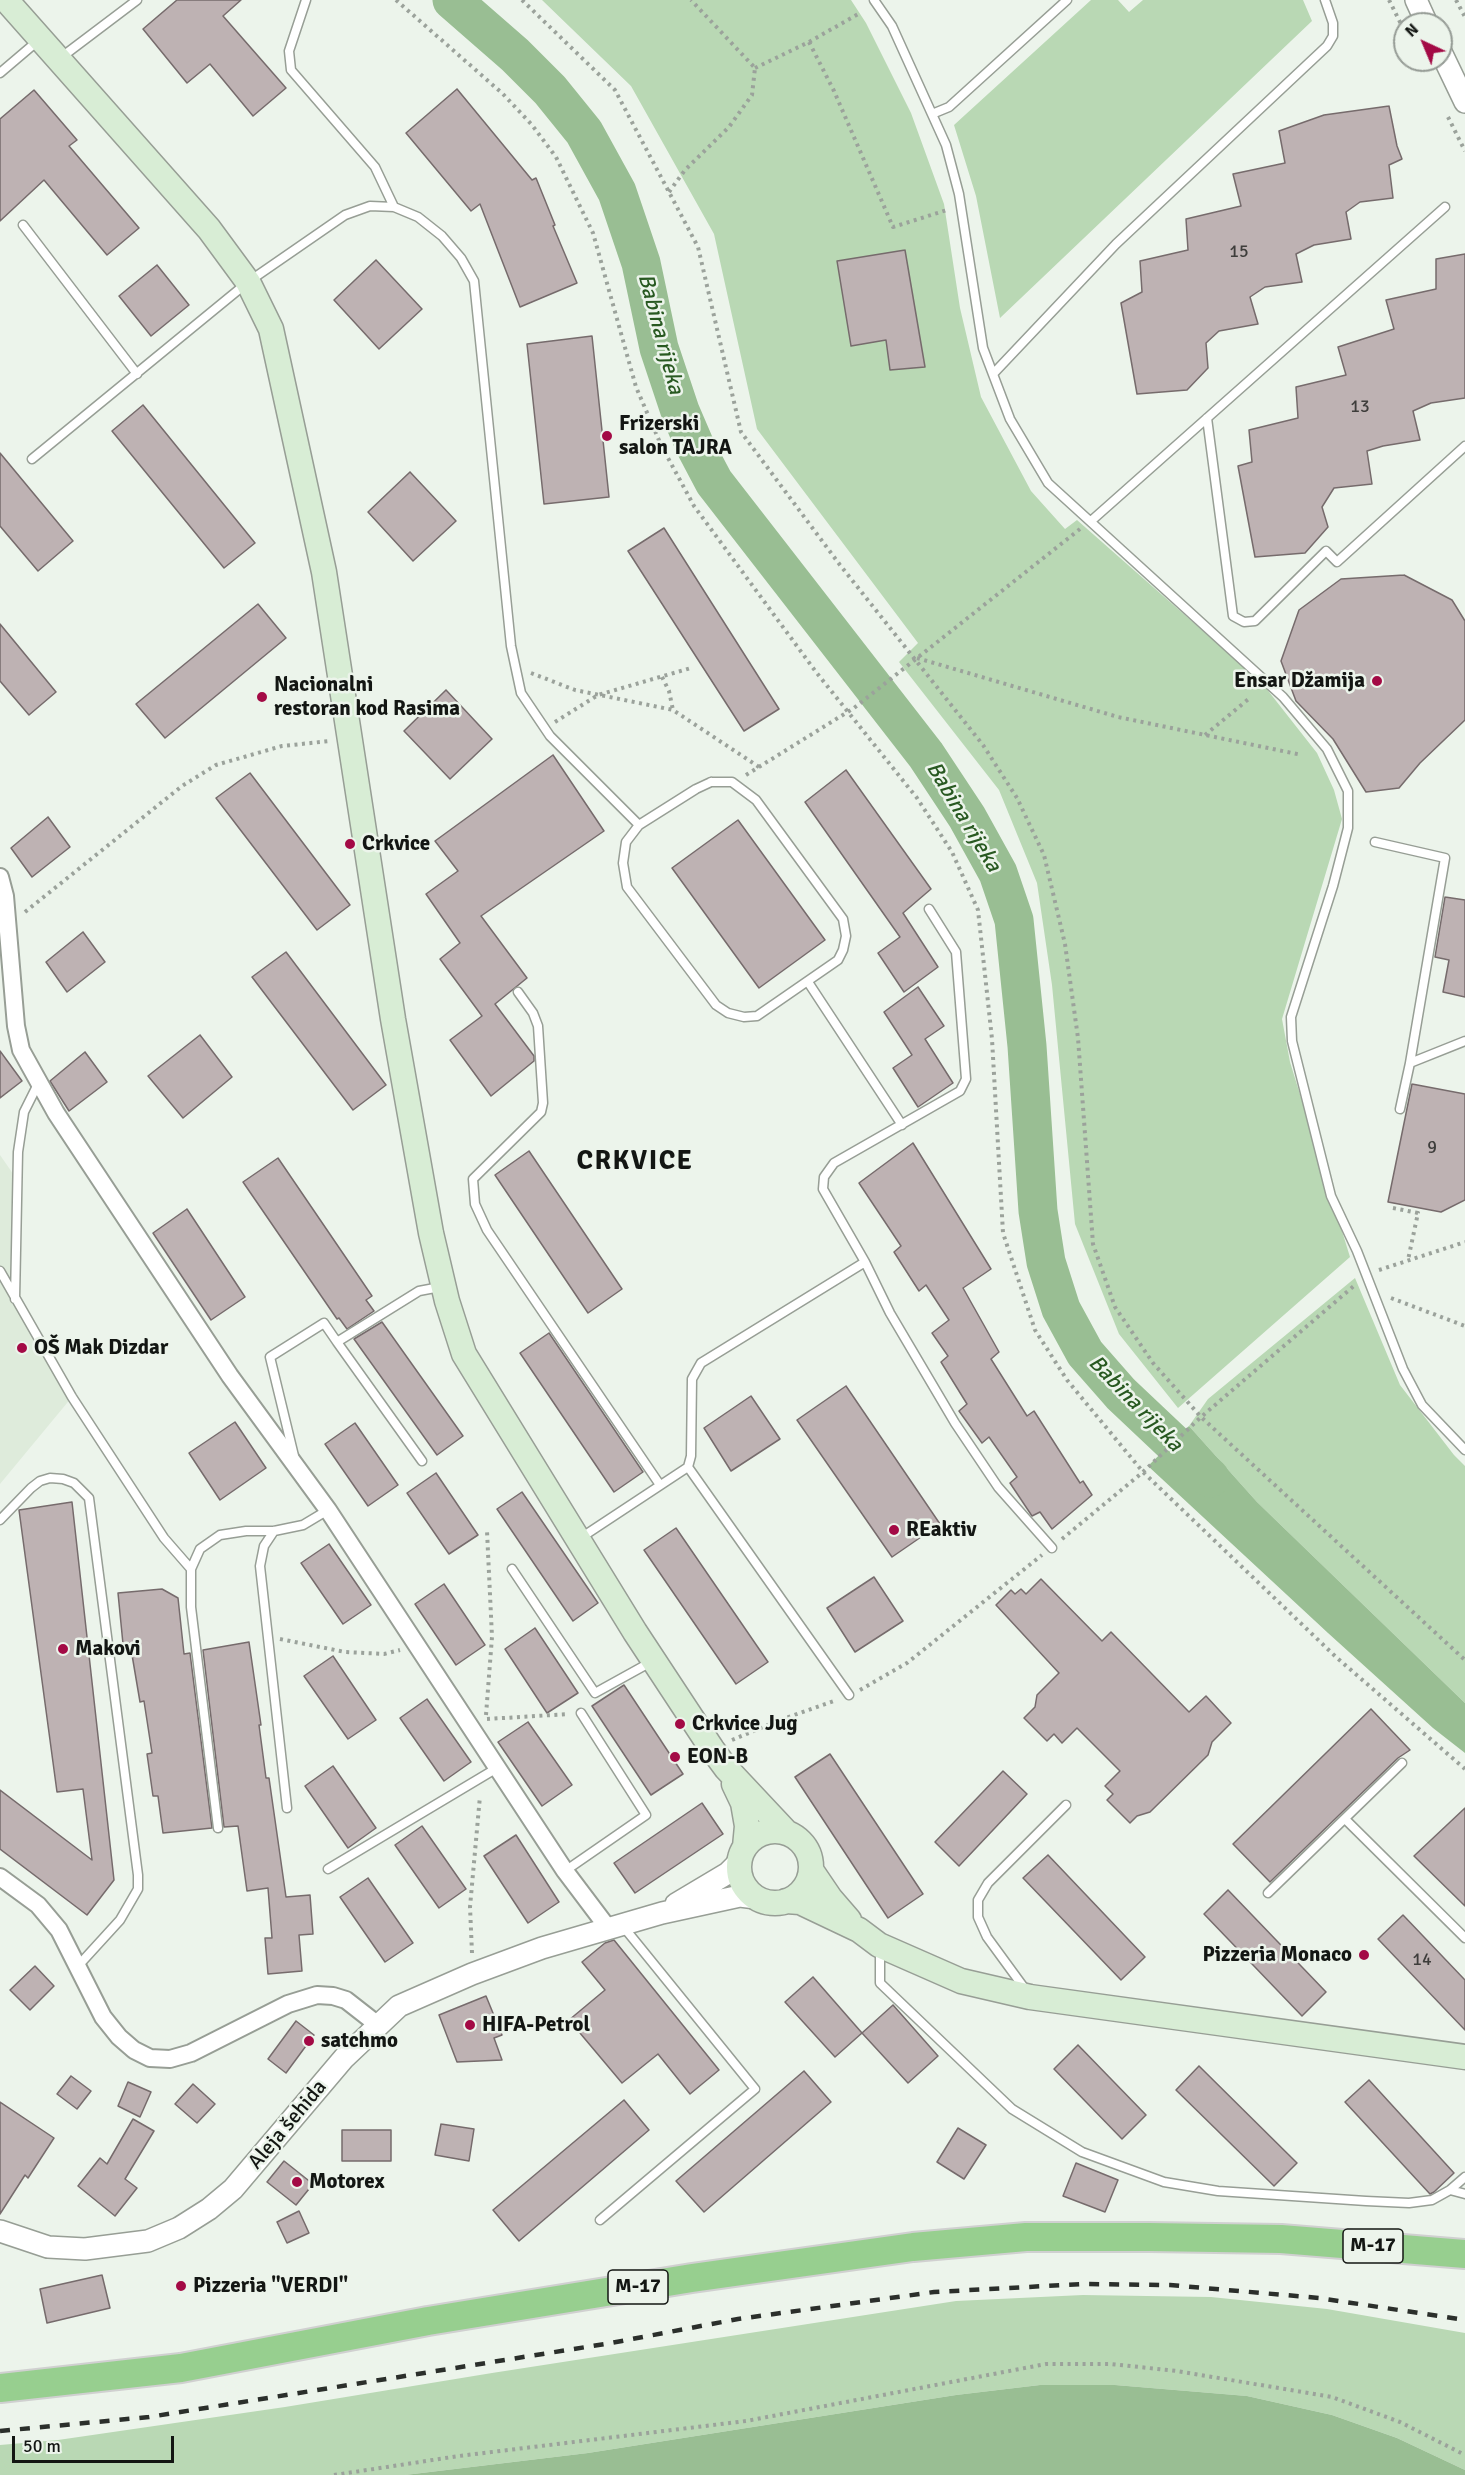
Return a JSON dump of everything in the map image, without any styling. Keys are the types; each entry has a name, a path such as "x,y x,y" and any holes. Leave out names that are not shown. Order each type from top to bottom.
{"highway":[{"name":"M-17","path":"0,2388 181,2368 428,2321 681,2280 855,2254 936,2245 1026,2237 1281,2239 1465,2254"}],"main road":[{"path":"6,0 209,229 248,282 272,329 324,572 393,1019 431,1233 443,1286 464,1354 578,1539 712,1749 726,1768 787,1833 805,1847 810,1858 811,1870 803,1890 786,1901"},
{"path":"726,1768 743,1803 747,1826 742,1854 742,1882 756,1898 771,1903 800,1902 859,1930"},
{"path":"742,1854 753,1838 763,1833 775,1831 787,1833"},
{"path":"811,1870 830,1898 859,1930 879,1945 961,1981 1030,1997 1465,2057"}],"street":[{"path":"1451,72 1465,102"},
{"path":"0,877 5,896 16,1026 21,1050 39,1082 230,1376 328,1510 565,1871 615,1926"},
{"name":"Aleja šehida","path":"662,1912 728,1873 742,1854"},
{"path":"0,1877 38,1905 59,1930 103,2017 119,2037 134,2050 150,2058 170,2059 191,2053 288,2004 317,1995 346,2000 378,2025"},
{"name":"Aleja šehida","path":"0,2231 48,2247 85,2249 119,2247 148,2241 180,2228 209,2209 233,2189 344,2058 399,2006 522,1955 615,1926 662,1912 740,1896 756,1898"}],"lane":[{"path":"306,0 290,45 288,57 291,70 379,172 394,207"},
{"path":"874,0 892,26 946,145 961,205 983,348 1010,419 1048,483 1283,697 1327,749 1348,791 1348,828 1333,886 1291,1017 1292,1041 1331,1196 1367,1275 1403,1369 1422,1405 1465,1450"},
{"path":"932,114 949,107 1067,0"},
{"path":"993,374 1116,244 1327,46 1333,36 1333,23 1325,0"},
{"path":"59,59 134,1"},
{"path":"0,73 40,39"},
{"path":"32,459 248,282 345,215 370,206 394,207 418,217 442,236 461,258 474,281 515,666 521,693 544,728 639,825"},
{"path":"1090,521 1445,207"},
{"path":"23,225 137,374"},
{"path":"1207,418 1233,616 1244,622 1255,621 1326,550 1337,562 1465,446"},
{"path":"711,782 732,783 756,800 843,919 846,936 838,960 756,1016 744,1017 728,1013 716,1005 627,887 623,863 626,842 639,825 711,782"},
{"path":"1375,842 1445,858 1400,1109"},
{"path":"929,909 956,952 966,1079 960,1091 834,1163 824,1177 823,1189 955,1423 998,1487 1052,1548"},
{"path":"808,982 902,1125"},
{"path":"518,992 533,1013 538,1026 543,1103 540,1112 473,1179 473,1197 483,1223 660,1485"},
{"path":"1410,1063 1465,1041"},
{"path":"15,1300 18,1152 24,1112 39,1082"},
{"path":"578,1539 688,1467 691,1456 692,1379 701,1363 865,1262"},
{"path":"0,1271 72,1397 164,1538 190,1569"},
{"path":"337,1342 419,1291 443,1286"},
{"path":"0,1287 11,1291"},
{"path":"296,1466 270,1357 324,1323 422,1461"},
{"path":"688,1467 849,1695"},
{"path":"0,1520 31,1488 50,1478 74,1483 89,1498 138,1889 120,1920 78,1966"},
{"path":"218,1828 191,1607 190,1569 200,1549 220,1535 246,1531 274,1531 303,1525 328,1510"},
{"path":"274,1531 264,1546 260,1566 287,1808"},
{"path":"512,1569 595,1692 654,1660"},
{"path":"565,1871 646,1815 581,1713"},
{"path":"1268,1893 1402,1763"},
{"path":"328,1869 497,1768"},
{"path":"1030,1997 987,1937 978,1917 978,1900 988,1883 1066,1805"},
{"path":"1345,1819 1465,1938"},
{"path":"600,2220 755,2089 615,1926"},
{"path":"879,1945 880,1983 1012,2109 1082,2152 1164,2182 1218,2191 1409,2203 1432,2200 1450,2190 1465,2177"},
{"path":"1450,2190 1465,2194"}],"path":[{"path":"396,0 503,94 532,125 556,157 593,233 636,387 661,445 694,506 816,672 918,798 952,852 978,910 992,1039 1003,1233 1035,1330 1067,1380 1143,1472 1336,1657 1465,1769"},
{"path":"522,0 615,90 698,247 741,432 840,565 983,745 1017,798 1044,855 1065,944 1078,1038 1093,1244 1115,1307 1153,1363 1201,1417 1465,1660"},
{"path":"691,0 756,68"},
{"path":"1456,0 1465,17"},
{"path":"756,68 860,13"},
{"path":"809,42 893,227 961,205"},
{"path":"669,192 685,170 735,119 752,95 756,68"},
{"path":"732,783 854,708 1090,521"},
{"path":"916,658 1118,717 1302,755"},
{"path":"515,666 566,687 673,710 759,767"},
{"path":"544,728 598,694 691,668"},
{"path":"662,677 669,691 673,710"},
{"path":"1204,735 1251,697"},
{"path":"8,926 182,786 216,765 282,746 351,738"},
{"path":"1393,1208 1418,1213 1408,1260"},
{"path":"712,1749 780,1720 849,1695 907,1663 979,1608 1143,1472 1201,1417 1367,1275 1465,1242"},
{"path":"1373,1292 1465,1326"},
{"path":"482,1746 492,1637 487,1531"},
{"path":"268,1636 345,1652 384,1654 418,1646"},
{"path":"486,1719 581,1713"},
{"path":"472,1974 470,1907 482,1777"},
{"path":"334,2475 459,2456 746,2421 1046,2364 1111,2364 1177,2371 1332,2397 1400,2422 1465,2455"}],"shaded area":[{"path":"542,0 851,0 866,23 911,113 944,204 960,308 981,397 1031,491 1065,529 1077,520 1262,683 1317,753 1334,790 1342,819 1282,1019 1290,1062 1350,1257 1178,1408 1119,1334 1075,1224 1052,985 1037,883 999,790 899,662 918,643 757,429 714,234 631,86"},
{"path":"1091,0 1118,0 1129,12 1143,0 1303,0 1312,21 1000,318 976,196 954,125"},
{"name":"OŠ Mak Dizdar","path":"0,1155 18,1181 15,1300 72,1397 0,1484"},
{"path":"1355,1278 1400,1385 1465,1466 1465,1703 1257,1502 1189,1426 1208,1399"},
{"path":"1189,1426 1257,1502 1465,1703 1465,1753 1433,1728 1328,1633 1148,1466"},
{"path":"1083,2295 1211,2297 1327,2309 1465,2333 1465,2470 1397,2438 1332,2415 1247,2396 1115,2385 1040,2385 956,2395 588,2453 405,2475 0,2475 0,2445 58,2440 285,2407 956,2301"},
{"path":"1040,2385 1115,2385 1247,2396 1332,2415 1397,2438 1465,2470 1465,2475 405,2475 588,2453 956,2395"}],"building":[{"path":"177,0 241,0 223,16 286,88 253,116 210,64 187,83 143,29"},
{"path":"457,89 532,180 536,178 577,283 520,307 480,204 471,211 406,133"},
{"path":"34,90 77,140 69,146 139,228 107,255 44,180 0,221 0,119"},
{"path":"1389,106 1402,159 1389,165 1393,198 1360,202 1346,212 1351,239 1314,245 1296,254 1302,282 1265,287 1250,297 1258,324 1219,331 1206,343 1208,368 1187,390 1137,394 1121,303 1142,292 1140,261 1188,250 1186,219 1241,206 1233,174 1285,163 1279,131 1324,115"},
{"path":"905,250 925,367 890,370 886,340 851,346 837,261"},
{"path":"1465,254 1465,398 1431,403 1413,411 1420,440 1367,451 1372,484 1334,488 1322,507 1328,527 1305,553 1255,557 1238,466 1252,462 1249,430 1298,418 1296,387 1346,375 1338,347 1394,329 1386,300 1436,289 1436,259"},
{"path":"376,260 422,309 379,349 334,300"},
{"path":"157,265 189,305 151,336 119,296"},
{"path":"592,336 609,497 544,504 527,344"},
{"path":"143,405 255,543 224,568 112,431"},
{"path":"0,453 73,541 38,571 0,526"},
{"path":"410,472 456,521 413,561 368,512"},
{"path":"664,528 779,709 744,731 628,551"},
{"name":"Ensar Džamija","path":"1404,575 1452,600 1465,621 1465,720 1420,763 1399,788 1366,792 1333,739 1296,701 1281,661 1299,610 1341,579"},
{"path":"258,604 286,638 165,738 136,704"},
{"path":"0,624 56,692 29,715 0,681"},
{"path":"446,690 492,739 450,779 404,731"},
{"path":"553,755 604,831 481,916 527,978 495,1004 534,1056 534,1061 491,1096 450,1040 482,1016 440,959 460,943 426,894 458,871 435,841"},
{"path":"846,770 931,889 903,913 938,967 904,992 878,953 900,937 805,802"},
{"path":"250,773 350,905 317,930 216,798"},
{"path":"48,817 70,847 32,877 11,848"},
{"path":"738,820 825,940 759,988 672,868"},
{"path":"1445,897 1465,900 1465,997 1443,992 1449,960 1435,957"},
{"path":"83,932 105,962 67,992 46,962"},
{"path":"286,952 386,1085 353,1110 252,977"},
{"path":"918,987 944,1026 925,1039 953,1083 918,1107 893,1068 912,1055 884,1012"},
{"path":"200,1035 232,1077 183,1118 148,1076"},
{"path":"0,1051 22,1081 0,1098"},
{"path":"85,1052 107,1082 69,1111 50,1081"},
{"path":"1412,1084 1465,1094 1465,1200 1441,1212 1388,1202"},
{"path":"913,1143 991,1269 963,1288 999,1352 991,1359 1027,1416 1034,1411 1080,1483 1083,1481 1092,1495 1052,1529 1040,1512 1032,1516 1010,1483 1017,1477 989,1437 982,1443 959,1411 967,1404 941,1362 948,1356 932,1333 949,1320 926,1285 919,1291 894,1252 901,1246 859,1183"},
{"path":"529,1151 622,1289 588,1313 495,1175"},
{"path":"278,1158 372,1296 366,1300 374,1311 347,1329 339,1318 337,1319 243,1182"},
{"path":"187,1209 245,1297 211,1320 153,1233"},
{"path":"382,1322 463,1436 437,1455 354,1339"},
{"path":"549,1333 643,1472 614,1492 520,1353"},
{"path":"846,1386 940,1524 892,1557 797,1420"},
{"path":"751,1396 780,1439 731,1471 704,1428"},
{"path":"235,1422 266,1468 220,1500 189,1453"},
{"path":"355,1423 398,1485 368,1506 325,1444"},
{"path":"436,1473 478,1535 449,1554 407,1493"},
{"path":"522,1492 598,1603 573,1621 497,1509"},
{"name":"Makovi","path":"72,1502 114,1880 87,1915 0,1849 0,1790 92,1860 83,1789 57,1792 19,1510"},
{"path":"676,1528 768,1662 736,1684 644,1550"},
{"path":"329,1544 371,1605 343,1624 301,1563"},
{"path":"874,1577 903,1621 855,1652 827,1608"},
{"path":"1041,1579 1102,1641 1111,1632 1189,1712 1206,1696 1231,1723 1212,1742 1208,1755 1150,1812 1137,1816 1130,1823 1107,1800 1113,1794 1105,1786 1120,1771 1077,1728 1062,1743 1054,1734 1047,1741 1024,1718 1035,1707 1037,1695 1059,1673 996,1605 1011,1590 1015,1594 1021,1589 1026,1594"},
{"path":"444,1584 485,1645 456,1665 415,1604"},
{"path":"162,1589 178,1598 184,1654 190,1653 212,1828 163,1833 158,1796 153,1796 147,1754 152,1753 144,1701 140,1702 130,1643 123,1644 118,1593"},
{"path":"535,1628 578,1693 547,1713 505,1649"},
{"path":"249,1642 266,1778 269,1778 286,1897 310,1895 313,1934 299,1935 302,1971 268,1974 265,1938 272,1938 268,1888 247,1891 238,1826 224,1827 203,1650"},
{"path":"333,1656 376,1720 348,1739 304,1676"},
{"path":"624,1685 683,1774 651,1795 592,1706"},
{"path":"427,1699 471,1762 444,1781 400,1718"},
{"path":"1371,1709 1410,1750 1398,1758 1270,1882 1233,1844"},
{"path":"528,1722 572,1785 542,1806 498,1742"},
{"path":"830,1754 923,1894 888,1918 795,1777"},
{"path":"333,1766 376,1828 348,1848 305,1786"},
{"path":"1003,1771 1027,1794 959,1866 935,1842"},
{"path":"702,1803 723,1834 635,1893 614,1863"},
{"path":"1465,1808 1465,1906 1414,1856"},
{"path":"422,1826 466,1889 439,1908 395,1845"},
{"path":"516,1835 559,1902 528,1923 484,1856"},
{"path":"1048,1855 1145,1957 1121,1980 1023,1878"},
{"path":"368,1878 413,1943 385,1962 340,1897"},
{"path":"1228,1890 1326,1992 1302,2016 1204,1914"},
{"path":"1403,1915 1465,1980 1465,2030 1378,1939"},
{"path":"614,1940 719,2070 690,2094 658,2054 622,2083 569,2020 605,1990 582,1962 605,1943"},
{"path":"35,1966 54,1986 30,2010 10,1990"},
{"path":"813,1977 862,2033 835,2057 785,2002"},
{"name":"HIFA-Petrol","path":"486,1996 502,2035 494,2038 502,2060 457,2062 439,2015"},
{"path":"893,2005 938,2056 908,2083 862,2033"},
{"path":"296,2021 314,2035 286,2073 268,2059"},
{"path":"1078,2045 1146,2115 1122,2139 1054,2069"},
{"path":"1199,2066 1297,2163 1274,2186 1176,2090"},
{"path":"804,2071 831,2102 704,2212 676,2181"},
{"path":"71,2076 91,2091 77,2109 57,2094"},
{"path":"1369,2080 1454,2173 1434,2192 1430,2194 1345,2102"},
{"path":"128,2082 151,2092 140,2117 118,2106"},
{"path":"193,2084 215,2104 197,2123 175,2104"},
{"path":"624,2100 649,2130 519,2241 493,2210"},
{"path":"0,2102 54,2138 28,2178 25,2175 0,2214"},
{"path":"133,2119 154,2131 125,2179 137,2188 115,2216 78,2186 100,2158 107,2164"},
{"path":"441,2124 474,2129 469,2161 435,2155"},
{"path":"958,2128 986,2145 964,2179 937,2162"},
{"path":"342,2130 391,2130 391,2161 342,2161"},
{"path":"284,2161 313,2184 296,2205 267,2182"},
{"path":"1076,2163 1118,2180 1105,2212 1063,2196"},
{"path":"299,2211 309,2233 287,2243 277,2222"},
{"path":"102,2275 110,2308 47,2323 40,2289"}],"waterway":[{"name":"Babina rijeka","path":"452,0 515,55 550,90 584,132 617,192 641,263 659,348 680,411 714,482 926,755 967,817 998,873 1014,920 1027,1046 1038,1211 1046,1262 1061,1309 1085,1353 1121,1394 1210,1478"}],"railway":[{"path":"0,2431 149,2417 611,2343 738,2319 934,2292 1083,2284 1170,2285 1319,2298 1465,2320"}],"place":[{"name":"Frizerski salon TAJRA","path":"607,436"},
{"name":"Ensar Džamija","path":"1377,681"},
{"name":"Nacionalni restoran kod Rasima","path":"262,697"},
{"name":"Crkvice","path":"350,844"},
{"name":"OŠ Mak Dizdar","path":"22,1348"},
{"name":"REaktiv","path":"894,1530"},
{"name":"Makovi","path":"63,1649"},
{"name":"Crkvice Jug","path":"680,1724"},
{"name":"EON-B","path":"675,1757"},
{"name":"Pizzeria Monaco","path":"1364,1955"},
{"name":"HIFA-Petrol","path":"470,2025"},
{"name":"satchmo","path":"309,2041"},
{"name":"Motorex","path":"297,2182"},
{"name":"Pizzeria \"VERDI\"","path":"181,2286"}],"district":[{"name":"CRKVICE","path":"635,1162"}]}
